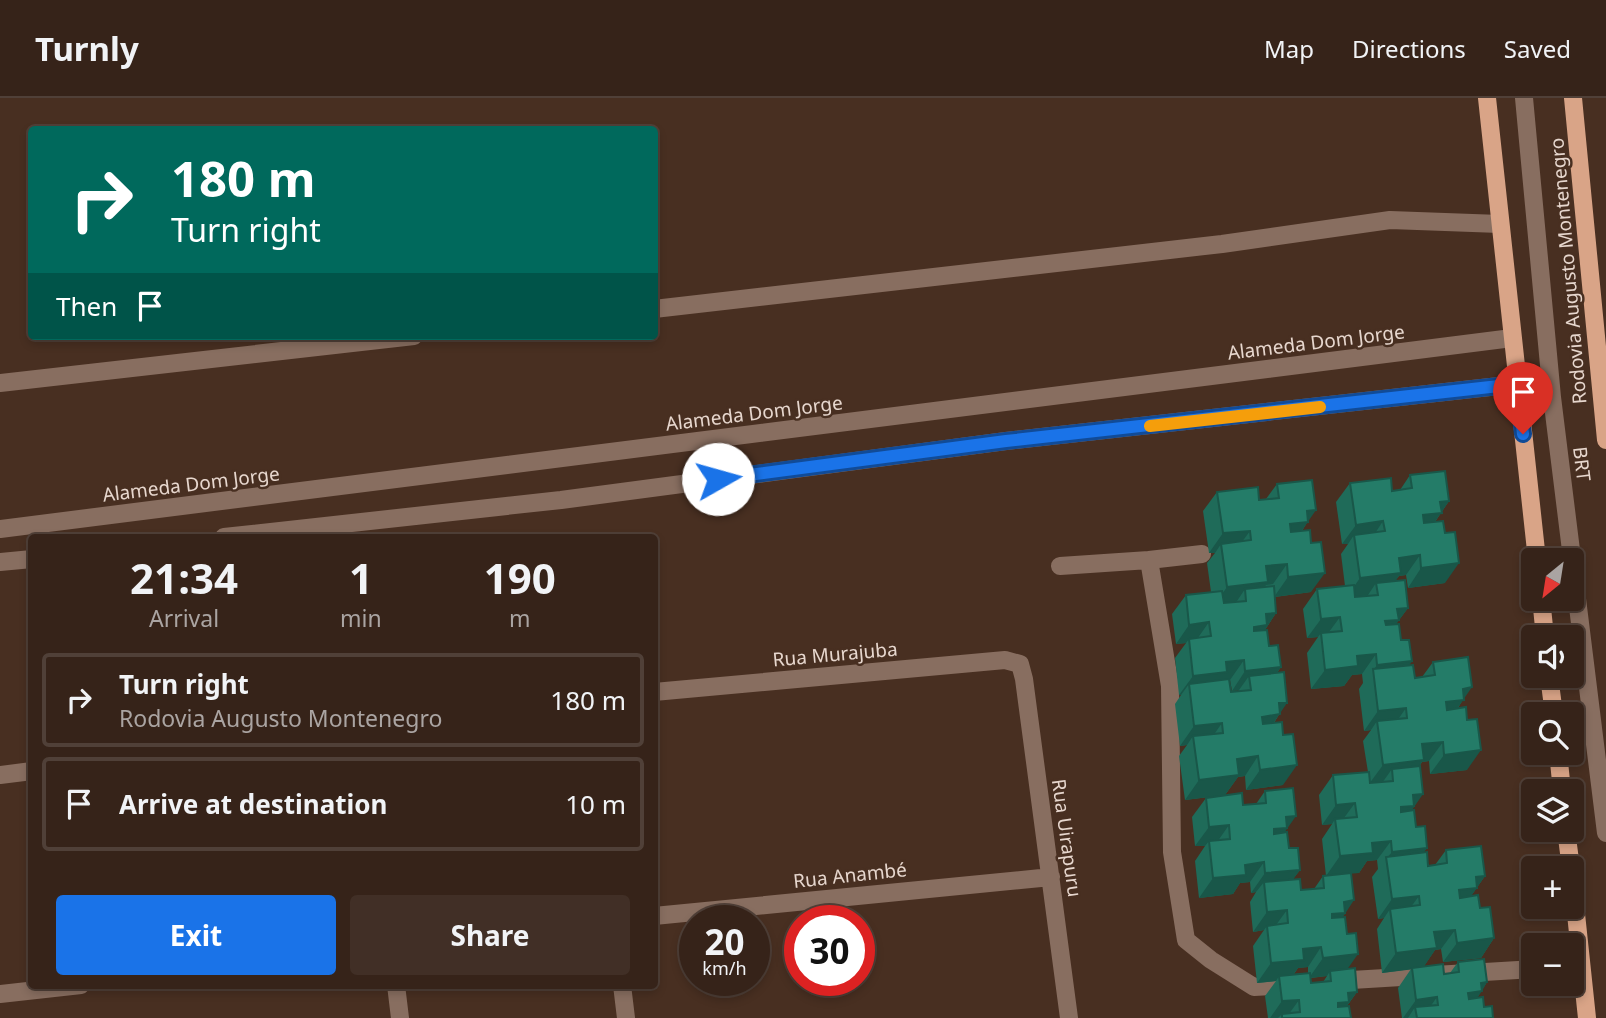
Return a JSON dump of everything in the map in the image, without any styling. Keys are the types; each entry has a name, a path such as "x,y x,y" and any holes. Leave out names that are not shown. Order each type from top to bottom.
{"main road":[{"path":"1487,98 1536,548"},
{"name":"Rodovia Augusto Montenegro","path":"1573,98 1606,440"},
{"path":"1582,996 1587,1018"}],"street":[{"name":"BRT","path":"1524,98 1552,397 1606,833"},
{"path":"658,309 1222,244 1390,220 1500,224"},
{"name":"Alameda Dom Jorge","path":"0,529 1512,338"},
{"path":"0,383 379,340"},
{"path":"251,534 561,500 1006,441 1517,384"},
{"path":"1059,566 1202,554"},
{"path":"0,562 28,559"},
{"path":"1149,560 1170,686 1172,852 1186,940 1254,988 1521,970"},
{"name":"Rua Murajuba","path":"658,692 1005,660 1020,664"},
{"name":"Rua Uirapuru","path":"1020,664 1069,1018"},
{"path":"0,775 28,772"},
{"name":"Rua Anambé","path":"658,916 1051,877"},
{"path":"0,994 45,989"},
{"path":"396,989 400,1018"},
{"path":"622,989 626,1018"}],"building":[{"path":"1445,471 1449,501 1440,502 1442,513 1423,515 1424,523 1443,521 1445,533 1455,532 1459,563 1421,568 1420,555 1399,558 1401,573 1360,578 1354,535 1385,531 1383,521 1356,525 1350,483 1391,478 1392,491 1412,488 1410,475"},
{"path":"1312,480 1316,510 1307,511 1308,522 1290,524 1291,532 1310,530 1311,543 1321,542 1325,573 1288,577 1287,564 1266,566 1268,582 1227,587 1221,544 1251,540 1250,531 1223,533 1217,492 1258,487 1259,500 1279,498 1277,484"},
{"path":"1405,580 1408,608 1397,609 1399,620 1385,621 1386,625 1399,624 1401,640 1409,640 1412,661 1377,665 1376,654 1357,656 1358,666 1325,670 1321,633 1342,631 1340,617 1321,619 1317,589 1354,585 1355,597 1378,595 1376,583"},
{"path":"1274,586 1276,613 1266,614 1267,625 1254,627 1254,631 1267,630 1269,646 1278,645 1281,667 1245,671 1244,660 1226,662 1227,672 1193,676 1189,639 1211,636 1209,622 1189,625 1186,595 1222,591 1224,603 1246,601 1245,589"},
{"path":"1468,657 1472,687 1463,689 1464,700 1446,702 1447,710 1466,707 1467,720 1477,719 1481,750 1444,755 1443,742 1422,744 1424,760 1383,765 1377,721 1407,718 1406,708 1378,711 1373,669 1413,665 1415,678 1435,675 1433,662"},
{"path":"1284,672 1287,703 1279,703 1280,714 1262,717 1263,724 1282,722 1283,735 1293,734 1297,765 1260,770 1258,756 1237,759 1239,775 1199,780 1193,736 1223,733 1222,723 1194,726 1189,684 1229,679 1231,692 1251,690 1249,676"},
{"path":"1420,766 1423,794 1413,795 1414,806 1401,807 1401,812 1414,810 1416,827 1425,826 1427,848 1392,852 1391,841 1372,843 1373,853 1340,856 1335,819 1357,817 1355,803 1336,805 1333,775 1369,772 1370,783 1393,781 1392,769"},
{"path":"1293,788 1296,816 1286,817 1287,828 1274,829 1274,834 1287,832 1289,848 1298,848 1300,870 1265,873 1264,862 1245,865 1246,875 1213,878 1209,841 1230,839 1229,825 1209,827 1206,798 1242,793 1243,805 1266,803 1265,791"},
{"path":"1481,846 1485,876 1476,877 1477,888 1459,890 1460,898 1478,895 1480,908 1490,907 1494,938 1457,943 1455,930 1434,932 1437,948 1396,953 1390,909 1420,905 1419,896 1392,899 1386,857 1427,852 1428,866 1447,863 1446,850"},
{"path":"1351,873 1354,900 1344,902 1345,913 1332,914 1332,918 1345,917 1347,934 1356,933 1358,954 1323,958 1321,947 1303,949 1304,960 1271,963 1267,926 1288,923 1287,910 1267,912 1264,882 1300,879 1301,890 1324,888 1323,876"},
{"path":"1484,959 1487,982 1481,983 1482,991 1468,993 1469,999 1483,997 1484,1007 1492,1006 1493,1018 1417,1018 1415,1007 1438,1005 1437,997 1416,1000 1412,968 1443,964 1444,974 1459,972 1458,962"},
{"path":"1355,968 1357,992 1348,993 1349,1002 1338,1003 1338,1007 1349,1006 1351,1018 1282,1018 1282,1014 1300,1012 1299,1000 1282,1001 1279,976 1310,973 1311,983 1331,981 1330,971"}],"slow traffic":[{"path":"1150,426 1320,407"}],"route":[{"path":"718,479 1006,441 1517,384 1523,434"}]}
